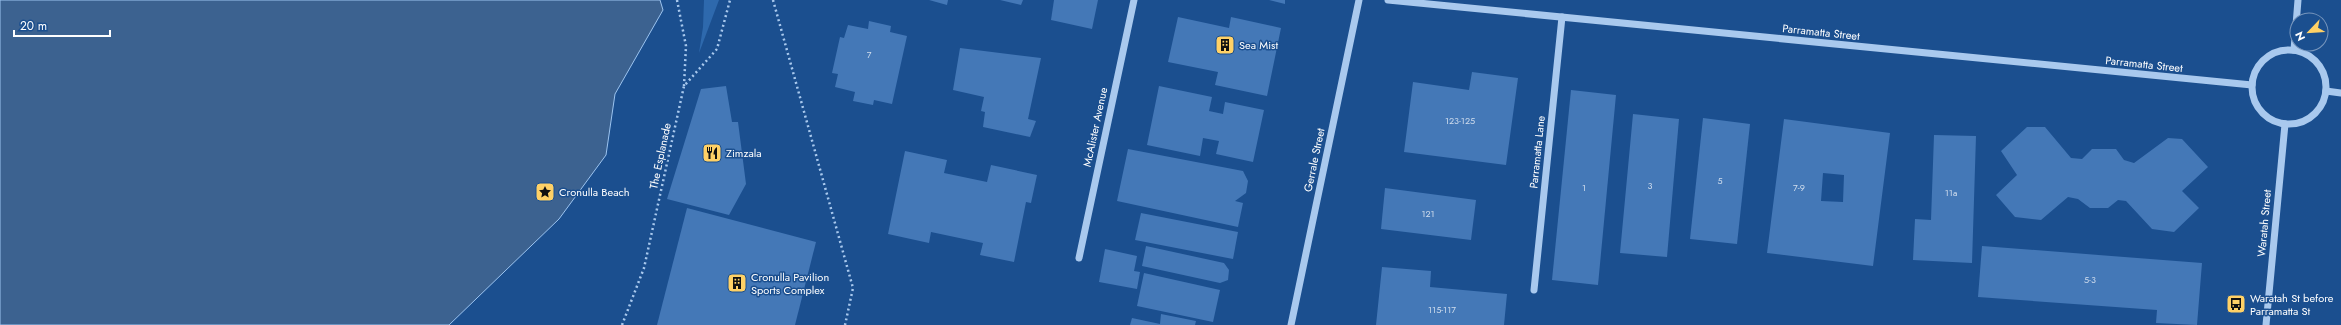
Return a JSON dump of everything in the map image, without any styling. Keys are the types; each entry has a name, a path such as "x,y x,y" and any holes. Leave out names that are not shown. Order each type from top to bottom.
{"street":[{"name":"McAlister Avenue","path":"1078,258 1134,0"},
{"name":"Gerrale Street","path":"1290,325 1360,0"},
{"name":"Parramatta Street","path":"1388,0 2252,85"},
{"path":"2297,12 2298,0"},
{"name":"Parramatta Lane","path":"1534,290 1562,17"},
{"path":"2289,50 2282,50 2270,55 2258,68 2252,85 2258,106 2265,115 2274,121 2285,124 2297,123 2308,119 2317,112 2323,102 2326,91 2326,80 2321,69 2314,60 2301,52"},
{"path":"2326,91 2341,93"},
{"name":"Waratah Street","path":"2266,325 2285,124"}],"path":[{"path":"677,0 686,46 684,86"},
{"name":"The Esplanade","path":"622,325 644,268 684,86 717,49 730,0"},
{"path":"773,0 853,288 845,325"}],"shaded area":[{"path":"0,0 660,0 663,10 615,94 606,155 559,219 449,325 0,325"},
{"path":"704,0 719,0 699,53 703,27"}],"building":[{"path":"929,0 948,0 947,5"},
{"path":"1000,0 1023,0 1021,5"},
{"path":"1054,0 1098,0 1092,29 1051,20"},
{"path":"1269,0 1285,0 1285,4"},
{"name":"Sea Mist","path":"1178,17 1229,28 1231,17 1281,28 1267,96 1215,85 1218,72 1168,62"},
{"path":"869,21 891,26 890,32 907,36 892,104 874,100 873,105 853,101 855,92 835,87 838,74 832,73 840,37 844,38 848,25 868,29"},
{"path":"960,48 1041,58 1028,119 1036,121 1030,137 983,127 985,112 981,111 984,97 953,90"},
{"path":"1472,72 1518,78 1506,165 1404,152 1413,82 1469,90"},
{"name":"Zimzala","path":"726,86 732,122 738,122 746,184 729,215 667,199 701,89"},
{"path":"1159,86 1212,97 1209,111 1223,114 1225,102 1264,110 1253,162 1216,154 1219,141 1203,138 1200,156 1147,145"},
{"path":"1571,90 1616,95 1598,285 1552,280"},
{"path":"1633,114 1679,119 1667,257 1620,253"},
{"path":"1703,118 1750,124 1737,244 1690,239"},
{"path":"1784,119 1890,133 1873,266 1767,253","holes":["1823,173 1844,175 1843,202 1821,201"]},
{"path":"2027,127 2045,127 2071,158 2082,159 2092,149 2116,149 2124,160 2134,163 2168,138 2182,139 2208,167 2182,191 2199,208 2174,232 2152,229 2126,201 2118,200 2108,208 2090,208 2078,199 2068,197 2041,220 2015,217 1996,195 2017,175 2001,151"},
{"path":"1934,135 1976,136 1972,263 1913,260 1915,219 1931,220"},
{"path":"1128,149 1243,171 1248,181 1246,193 1235,201 1243,203 1238,227 1117,201"},
{"path":"905,151 947,160 944,173 987,182 991,165 1037,175 1031,203 1026,202 1014,262 980,255 983,243 931,232 929,243 888,234"},
{"path":"1385,188 1476,200 1471,240 1381,229"},
{"name":"Cronulla Pavilion Sports Complex","path":"687,208 816,242 795,325 657,325"},
{"path":"1141,213 1238,232 1233,259 1135,240"},
{"path":"1146,246 1224,263 1229,270 1228,280 1220,283 1142,266"},
{"path":"1982,246 2202,263 2197,325 2156,323 2157,310 1978,297"},
{"path":"1105,249 1137,256 1134,271 1140,272 1137,289 1099,282"},
{"path":"1382,267 1431,271 1430,287 1507,294 1504,325 1376,325"},
{"path":"1144,273 1220,290 1213,322 1137,306"},
{"path":"1161,314 1196,321 1195,325 1130,325 1132,318 1160,324"}],"place":[{"name":"Sea Mist","path":"1225,45"},
{"name":"Zimzala","path":"712,153"},
{"name":"Cronulla Beach","path":"545,192"},
{"name":"Cronulla Pavilion Sports Complex","path":"737,283"},
{"name":"Waratah St before Parramatta St","path":"2236,304"}]}
